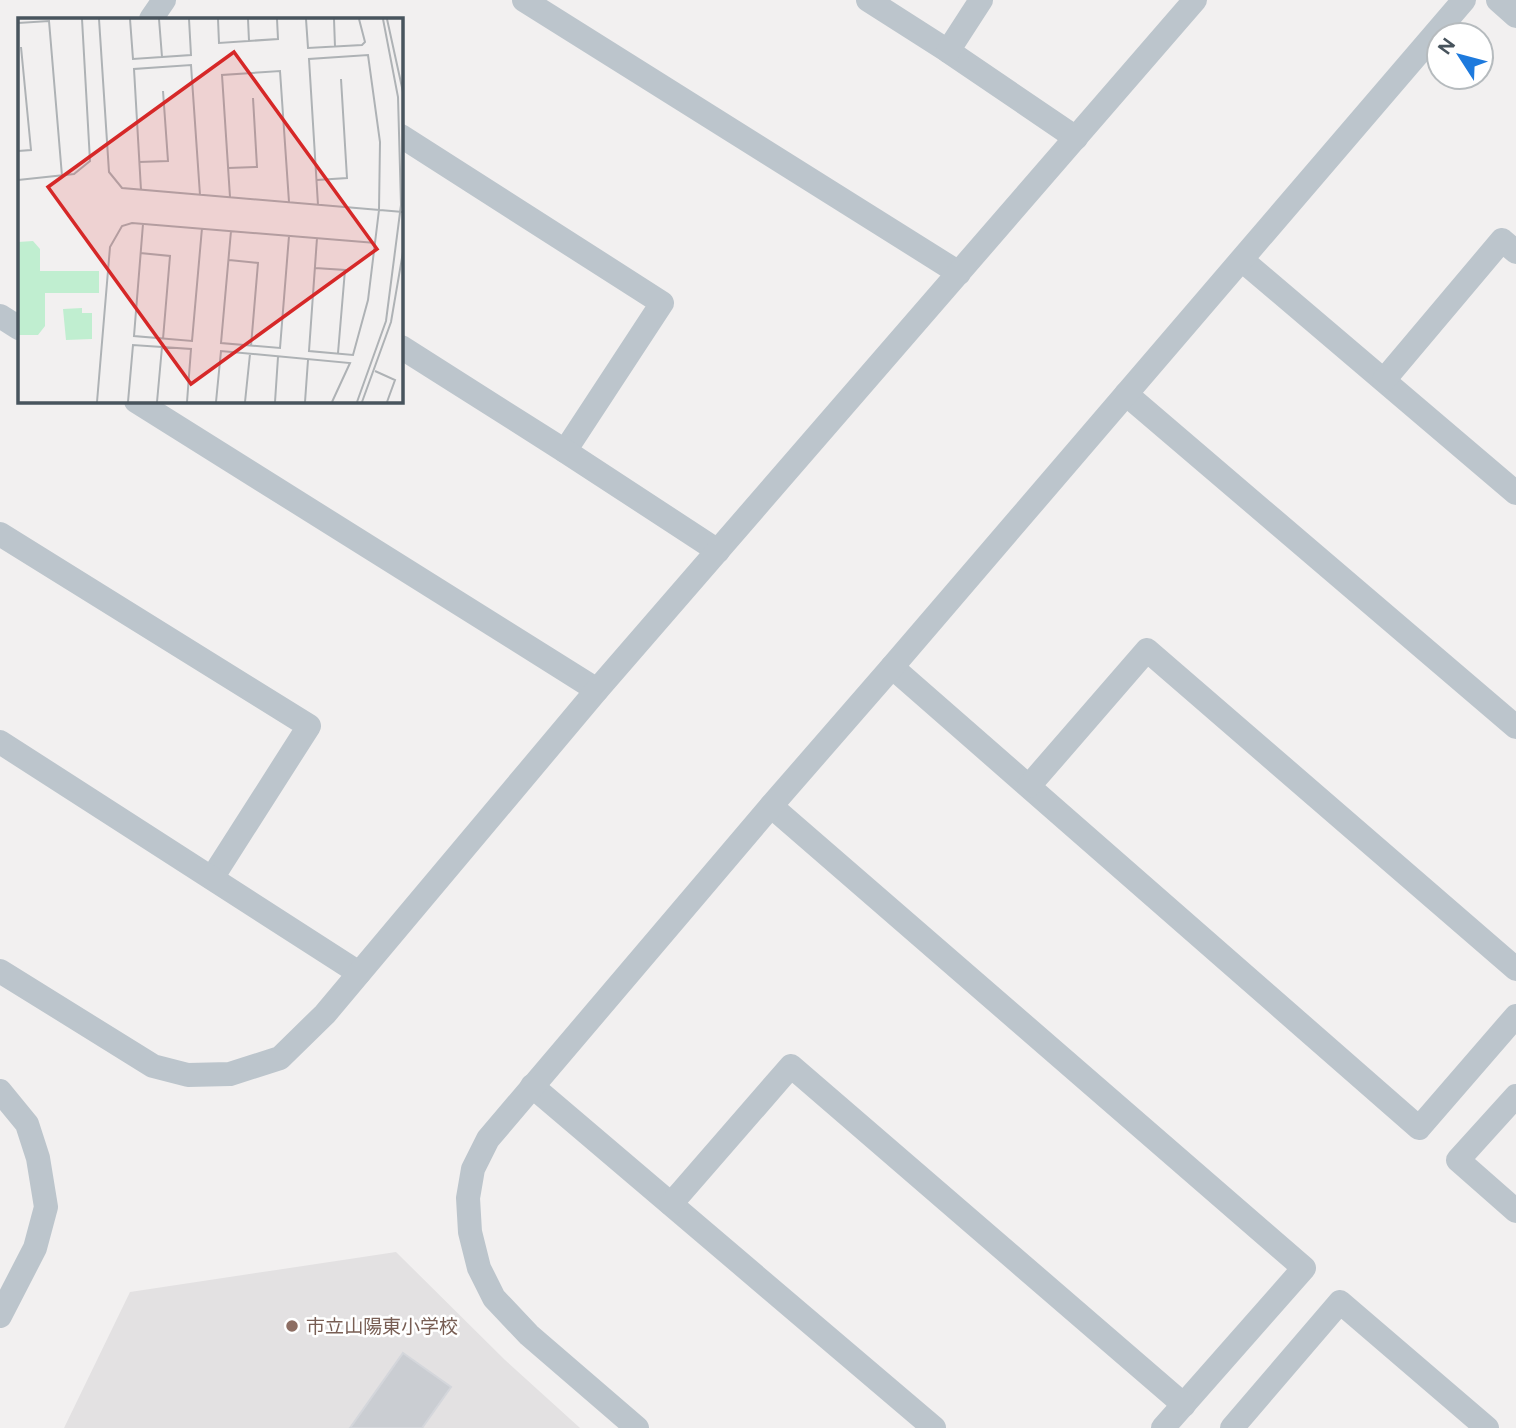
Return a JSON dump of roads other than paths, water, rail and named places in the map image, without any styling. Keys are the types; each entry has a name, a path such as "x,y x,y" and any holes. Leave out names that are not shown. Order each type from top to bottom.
{"street":[{"path":"152,18 164,0"},
{"path":"524,0 958,273"},
{"path":"867,0 1076,138"},
{"path":"948,51 981,0"},
{"path":"0,971 153,1066 188,1075 230,1074 280,1058 325,1014 597,690 1195,0"},
{"path":"637,1428 529,1335 494,1298 479,1268 470,1233 468,1198 473,1169 488,1139 1464,0"},
{"path":"1498,0 1516,16"},
{"path":"402,137 662,303 565,451"},
{"path":"1384,380 1502,240 1516,252"},
{"path":"1242,260 1516,493"},
{"path":"0,316 18,327"},
{"path":"402,348 718,551"},
{"path":"1126,394 1516,727"},
{"path":"138,402 597,690"},
{"path":"0,534 309,726 212,878"},
{"path":"1029,786 1147,650 1516,969"},
{"path":"892,667 1419,1128 1516,1016"},
{"path":"0,742 359,973"},
{"path":"771,806 1304,1268 1163,1428"},
{"path":"671,1204 791,1066 1184,1405"},
{"path":"532,1086 934,1428"},
{"path":"0,1091 27,1124 38,1158 46,1207 35,1248 0,1316"},
{"path":"1516,1096 1458,1160 1516,1211"},
{"path":"1232,1428 1340,1302 1487,1428"}],"place":[{"name":"市立山陽東小学校","path":"292,1326"}]}
